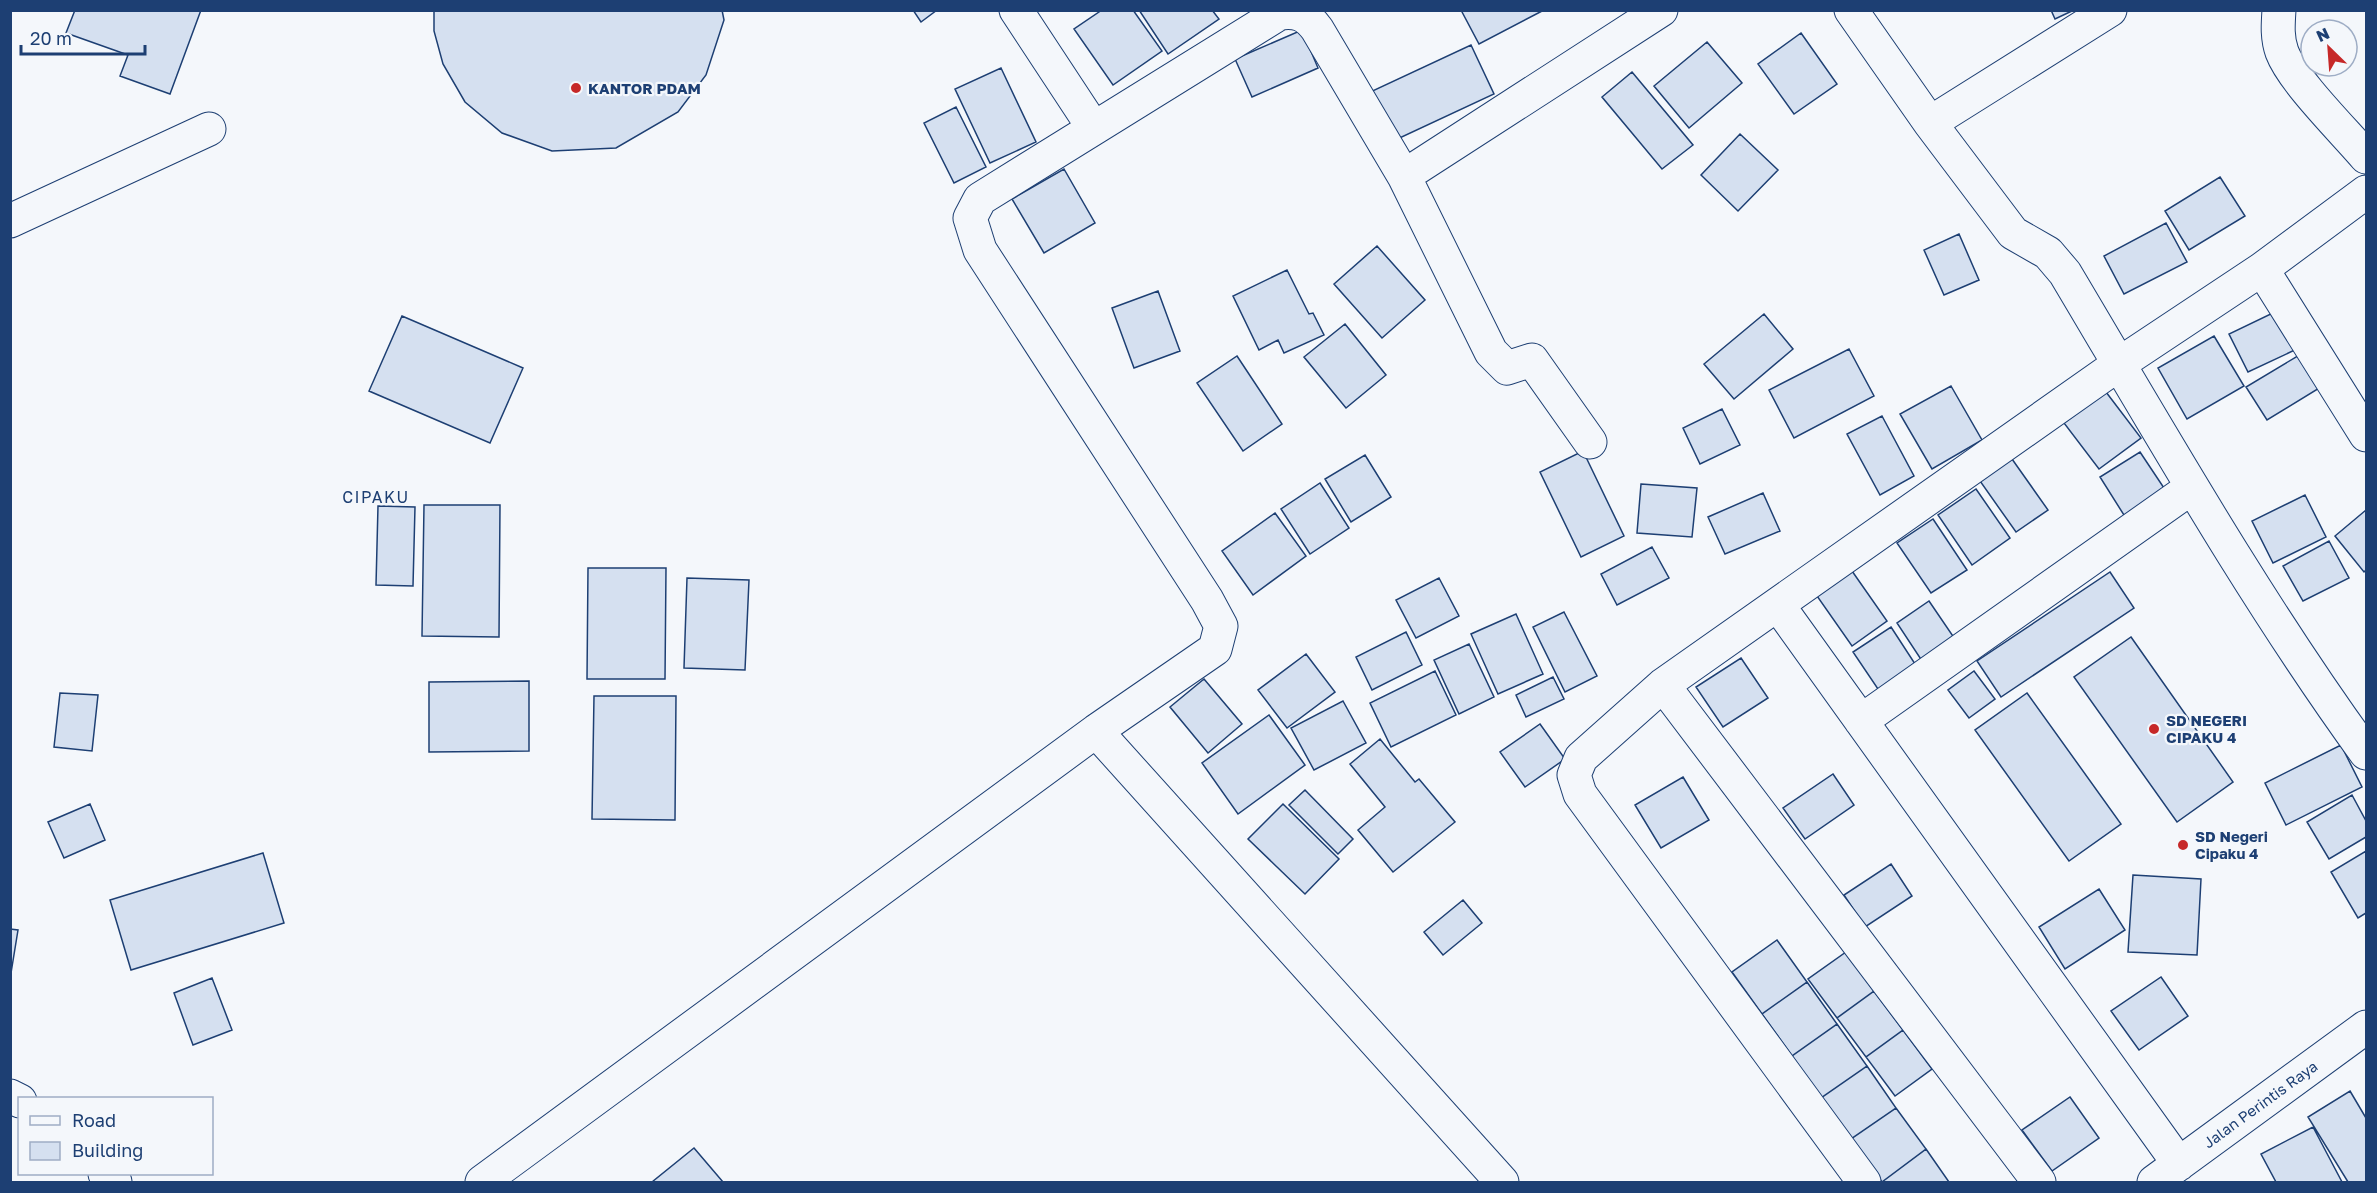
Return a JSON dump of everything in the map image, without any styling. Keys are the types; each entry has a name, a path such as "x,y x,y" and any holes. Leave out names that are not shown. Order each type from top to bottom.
{"street":[{"path":"1016,10 1093,127"},
{"path":"1404,176 1661,10"},
{"path":"1851,10 1930,123 2013,234 2048,253 2059,266 2191,488 2289,644 2367,753"},
{"path":"1930,123 2110,10"},
{"path":"2279,10 2278,34 2292,70 2367,157"},
{"path":"483,1182 1096,731 1215,649 1221,626 1207,600 980,250 970,218 980,199 1280,13 1293,11 1310,19 1317,28 1404,176 1491,352 1507,368 1532,360 1590,442"},
{"path":"10,221 210,129"},
{"path":"1864,1182 1580,794 1574,775 1581,758 1663,685 2119,364 2262,269 2367,192"},
{"path":"2262,269 2367,435"},
{"path":"1861,720 2191,488"},
{"path":"1778,605 1861,720 2166,1173"},
{"path":"1663,685 2039,1182"},
{"path":"1096,731 1502,1182"},
{"name":"Jalan Perintis Raya","path":"2166,1173 2367,1027"}],"building":[{"path":"75,10 201,10 170,94 120,76 128,55 66,33"},
{"name":"KANTOR PDAM","path":"434,10 722,10 724,20 706,75 678,112 616,148 552,151 502,133 465,102 443,64 434,31"},
{"path":"913,10 937,10 921,22"},
{"path":"1102,10 1133,10 1162,51 1113,85 1074,29"},
{"path":"1139,10 1212,10 1219,19 1168,54"},
{"path":"1461,10 1544,10 1479,44"},
{"path":"2051,10 2074,10 2055,19"},
{"path":"1302,30 1318,68 1252,97 1235,59"},
{"path":"1801,33 1837,84 1794,114 1758,64"},
{"path":"1707,42 1742,83 1689,128 1654,86"},
{"path":"1471,45 1494,94 1391,142 1368,93"},
{"path":"1001,68 1036,142 990,163 955,89"},
{"path":"1632,72 1693,145 1662,169 1602,97"},
{"path":"956,107 986,167 954,183 924,123"},
{"path":"1740,134 1778,170 1738,211 1701,175"},
{"path":"1064,169 1095,223 1044,253 1012,199"},
{"path":"2220,177 2245,216 2189,250 2165,211"},
{"path":"2166,223 2187,262 2124,294 2104,256"},
{"path":"1959,234 1979,280 1944,295 1924,250"},
{"path":"1377,246 1425,300 1382,338 1334,284"},
{"path":"1287,270 1309,314 1313,313 1324,335 1284,353 1278,340 1259,350 1233,296"},
{"path":"1158,291 1180,351 1134,368 1112,308"},
{"path":"2279,310 2297,349 2248,372 2229,334"},
{"path":"1764,314 1793,349 1734,399 1704,364"},
{"path":"402,316 523,368 490,443 369,391"},
{"path":"1345,324 1386,375 1346,408 1304,357"},
{"path":"2214,336 2244,386 2187,419 2158,368"},
{"path":"1849,349 1874,396 1794,438 1769,390"},
{"path":"2301,354 2321,387 2267,420 2246,387"},
{"path":"1237,356 1282,424 1243,451 1197,383"},
{"path":"1951,386 1982,440 1932,469 1900,414"},
{"path":"2106,392 2141,438 2099,469 2064,423"},
{"path":"1722,409 1740,445 1700,464 1683,428"},
{"path":"1882,416 1914,476 1880,495 1847,434"},
{"path":"1583,451 1624,536 1581,557 1540,472"},
{"path":"2140,452 2170,497 2129,523 2100,477"},
{"path":"1365,455 1391,497 1351,522 1325,479"},
{"path":"2012,459 2048,510 2016,532 1980,481"},
{"path":"1320,483 1349,528 1310,554 1281,509"},
{"path":"1641,484 1697,488 1692,537 1637,533"},
{"path":"1976,489 2010,538 1972,565 1938,515"},
{"path":"1763,493 1780,531 1725,554 1708,517"},
{"path":"2305,495 2326,537 2273,563 2252,521"},
{"path":"424,505 500,505 499,637 422,636"},
{"path":"378,506 415,507 413,586 376,585"},
{"path":"2366,510 2366,570 2364,572 2335,536"},
{"path":"1275,513 1306,556 1253,595 1222,551"},
{"path":"1933,519 1967,570 1931,593 1897,543"},
{"path":"2329,541 2349,578 2303,601 2283,566"},
{"path":"1652,547 1669,578 1617,605 1601,574"},
{"path":"588,568 666,568 665,679 587,679"},
{"path":"1852,571 1887,621 1852,646 1817,596"},
{"path":"2110,572 2134,608 2001,697 1977,661"},
{"path":"687,578 749,580 745,670 684,668"},
{"path":"1439,578 1459,616 1416,638 1396,600"},
{"path":"1929,601 1959,645 1926,667 1897,623"},
{"path":"1564,612 1597,676 1565,692 1533,627"},
{"path":"1516,614 1543,674 1498,694 1471,634"},
{"path":"1891,627 1919,670 1882,695 1853,652"},
{"path":"1406,632 1422,665 1372,690 1356,657"},
{"name":"SD NEGERI CIPAKU 4","path":"2131,637 2233,782 2177,822 2074,677"},
{"path":"1469,644 1494,697 1459,714 1434,660"},
{"path":"1306,654 1335,692 1287,728 1258,690"},
{"path":"1741,658 1768,698 1723,727 1696,687"},
{"path":"1435,671 1456,715 1391,747 1370,703"},
{"path":"1974,671 1995,699 1969,718 1948,690"},
{"path":"1553,677 1564,699 1526,717 1516,695"},
{"path":"1204,679 1242,724 1208,753 1170,707"},
{"path":"529,681 529,751 429,752 429,682"},
{"path":"60,693 98,695 92,751 54,747"},
{"path":"2027,693 2121,824 2069,861 1975,730"},
{"path":"594,696 676,696 675,820 592,819"},
{"path":"1343,701 1366,743 1314,770 1291,728"},
{"path":"1269,715 1305,765 1238,814 1202,763"},
{"path":"1540,724 1565,759 1525,787 1500,752"},
{"path":"1380,739 1415,782 1419,779 1455,822 1393,872 1358,830 1385,807 1350,764"},
{"path":"2341,745 2362,787 2286,825 2265,783"},
{"path":"1833,774 1854,805 1805,839 1783,808"},
{"path":"1683,777 1709,820 1661,848 1635,805"},
{"path":"1305,790 1353,839 1338,854 1289,805"},
{"path":"2352,795 2366,821 2366,837 2329,859 2307,822"},
{"path":"90,804 105,840 64,858 48,822"},
{"path":"1283,804 1339,859 1305,894 1248,839"},
{"path":"2366,851 2366,913 2358,918 2331,872"},
{"path":"263,853 284,923 131,970 110,900"},
{"path":"1891,864 1912,896 1865,927 1844,895"},
{"path":"2133,875 2201,879 2197,955 2128,952"},
{"path":"2099,889 2125,930 2065,969 2039,927"},
{"path":"1463,900 1482,923 1443,955 1424,932"},
{"path":"10,929 18,930 11,973 10,973"},
{"path":"1777,940 1807,982 1762,1014 1732,972"},
{"path":"1846,952 1874,991 1837,1018 1808,979"},
{"path":"2161,977 2188,1016 2139,1050 2111,1011"},
{"path":"212,978 232,1030 193,1045 174,993"},
{"path":"1807,982 1837,1024 1792,1056 1762,1014"},
{"path":"1874,991 1903,1030 1866,1057 1837,1018"},
{"path":"1837,1024 1867,1066 1821,1098 1792,1056"},
{"path":"1903,1030 1932,1069 1895,1096 1866,1057"},
{"path":"1867,1066 1896,1108 1851,1139 1821,1098"},
{"path":"2350,1091 2366,1118 2366,1182 2348,1182 2308,1117"},
{"path":"2070,1097 2099,1138 2052,1171 2022,1130"},
{"path":"1896,1108 1926,1149 1882,1182 1851,1139"},
{"path":"2313,1127 2342,1182 2276,1182 2261,1154"},
{"path":"694,1148 723,1182 652,1182"},
{"path":"1926,1149 1949,1182 1882,1182"}],"place":[{"name":"KANTOR PDAM","path":"576,88"},
{"name":"SD NEGERI CIPAKU 4","path":"2154,729"},
{"name":"SD Negeri Cipaku 4","path":"2183,845"}],"district":[{"name":"CIPAKU","path":"376,497"}]}
